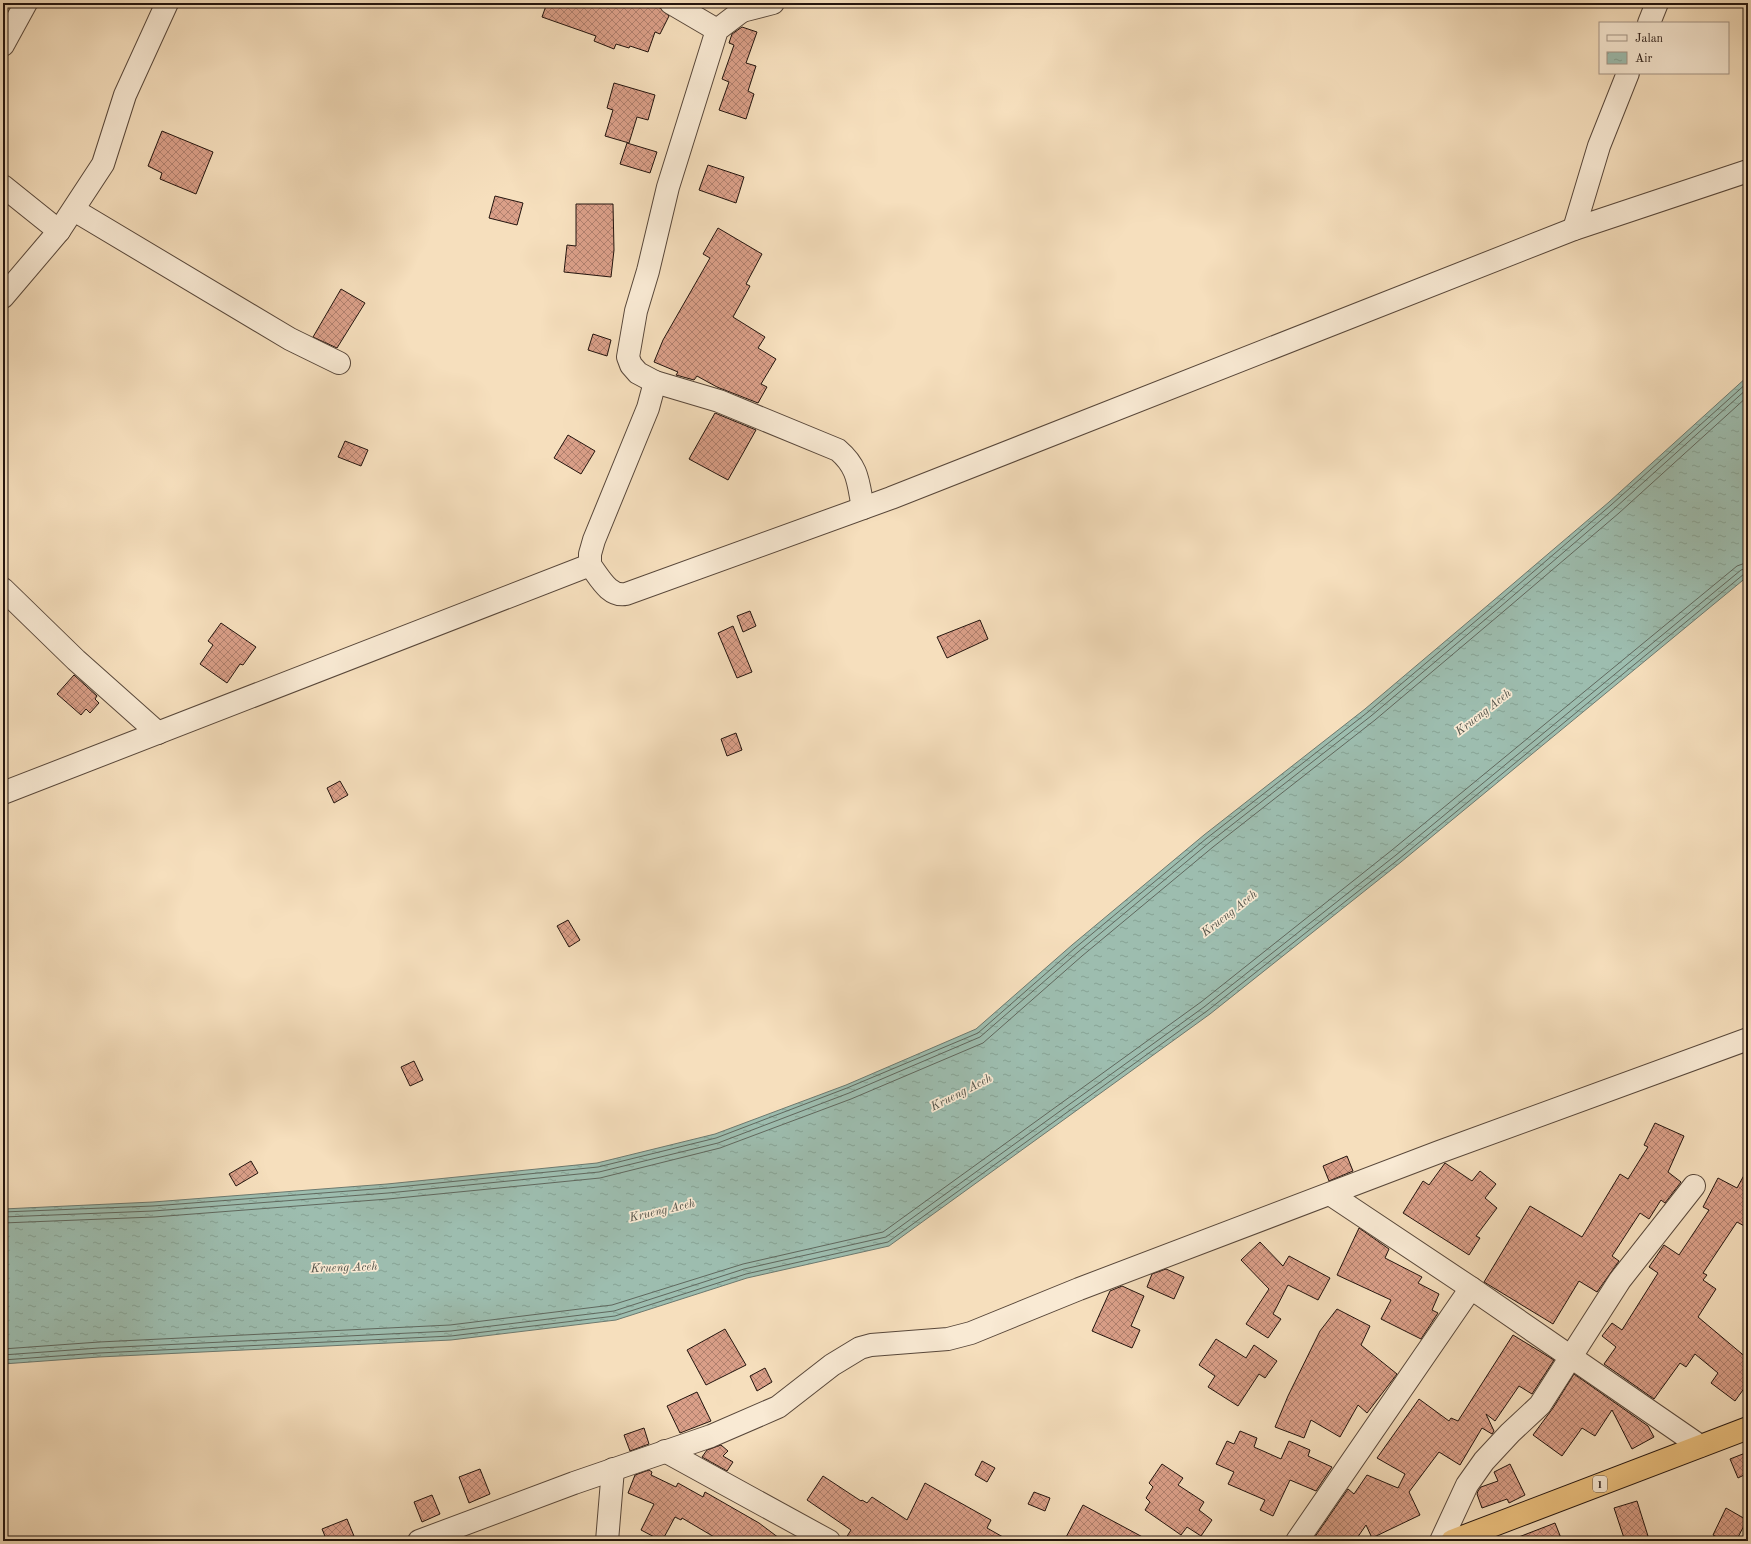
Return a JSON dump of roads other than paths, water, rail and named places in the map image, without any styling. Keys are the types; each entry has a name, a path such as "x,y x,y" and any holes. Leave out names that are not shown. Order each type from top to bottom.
{"highway":[{"name":"1","path":"1452,1541 1481,1536 1700,1446 1748,1428"}],"street":[{"path":"3,45 26,3"},
{"path":"3,297 59,231 103,164 125,95 167,3"},
{"path":"671,3 717,30"},
{"path":"772,3 742,7 717,30 668,187 648,271 630,336 628,356 631,365 638,373 655,382 719,400 838,450 848,459 855,470 863,508"},
{"path":"1649,22 1657,3"},
{"path":"1574,229 1599,146 1628,74"},
{"path":"655,382 648,408 594,540 590,554 590,565 612,593 618,596 863,508 1262,353 1574,229 1748,171"},
{"path":"3,186 59,231"},
{"path":"74,210 290,339 339,363"},
{"path":"3,792 590,565"},
{"path":"3,589 76,660 158,732"},
{"path":"419,1541 613,1469 711,1436 778,1407 794,1396 815,1377 860,1348 871,1345 948,1339 971,1333 1079,1289 1439,1152 1748,1039"},
{"path":"1441,1541 1467,1485 1490,1455 1540,1405 1569,1357 1620,1280 1694,1186"},
{"path":"1330,1194 1471,1288 1700,1446"},
{"path":"1297,1541 1471,1288"},
{"path":"665,1452 828,1541"},
{"path":"607,1541 613,1469"}],"water":[{"name":"Krueng Aceh","path":"1748,376 1748,576 1401,862 1210,1014 889,1246 747,1278 616,1320 451,1340 99,1357 3,1364 3,1209 153,1202 387,1184 597,1163 715,1134 846,1085 976,1029 1072,945 1204,835 1365,709 1494,600 1609,502"}]}
